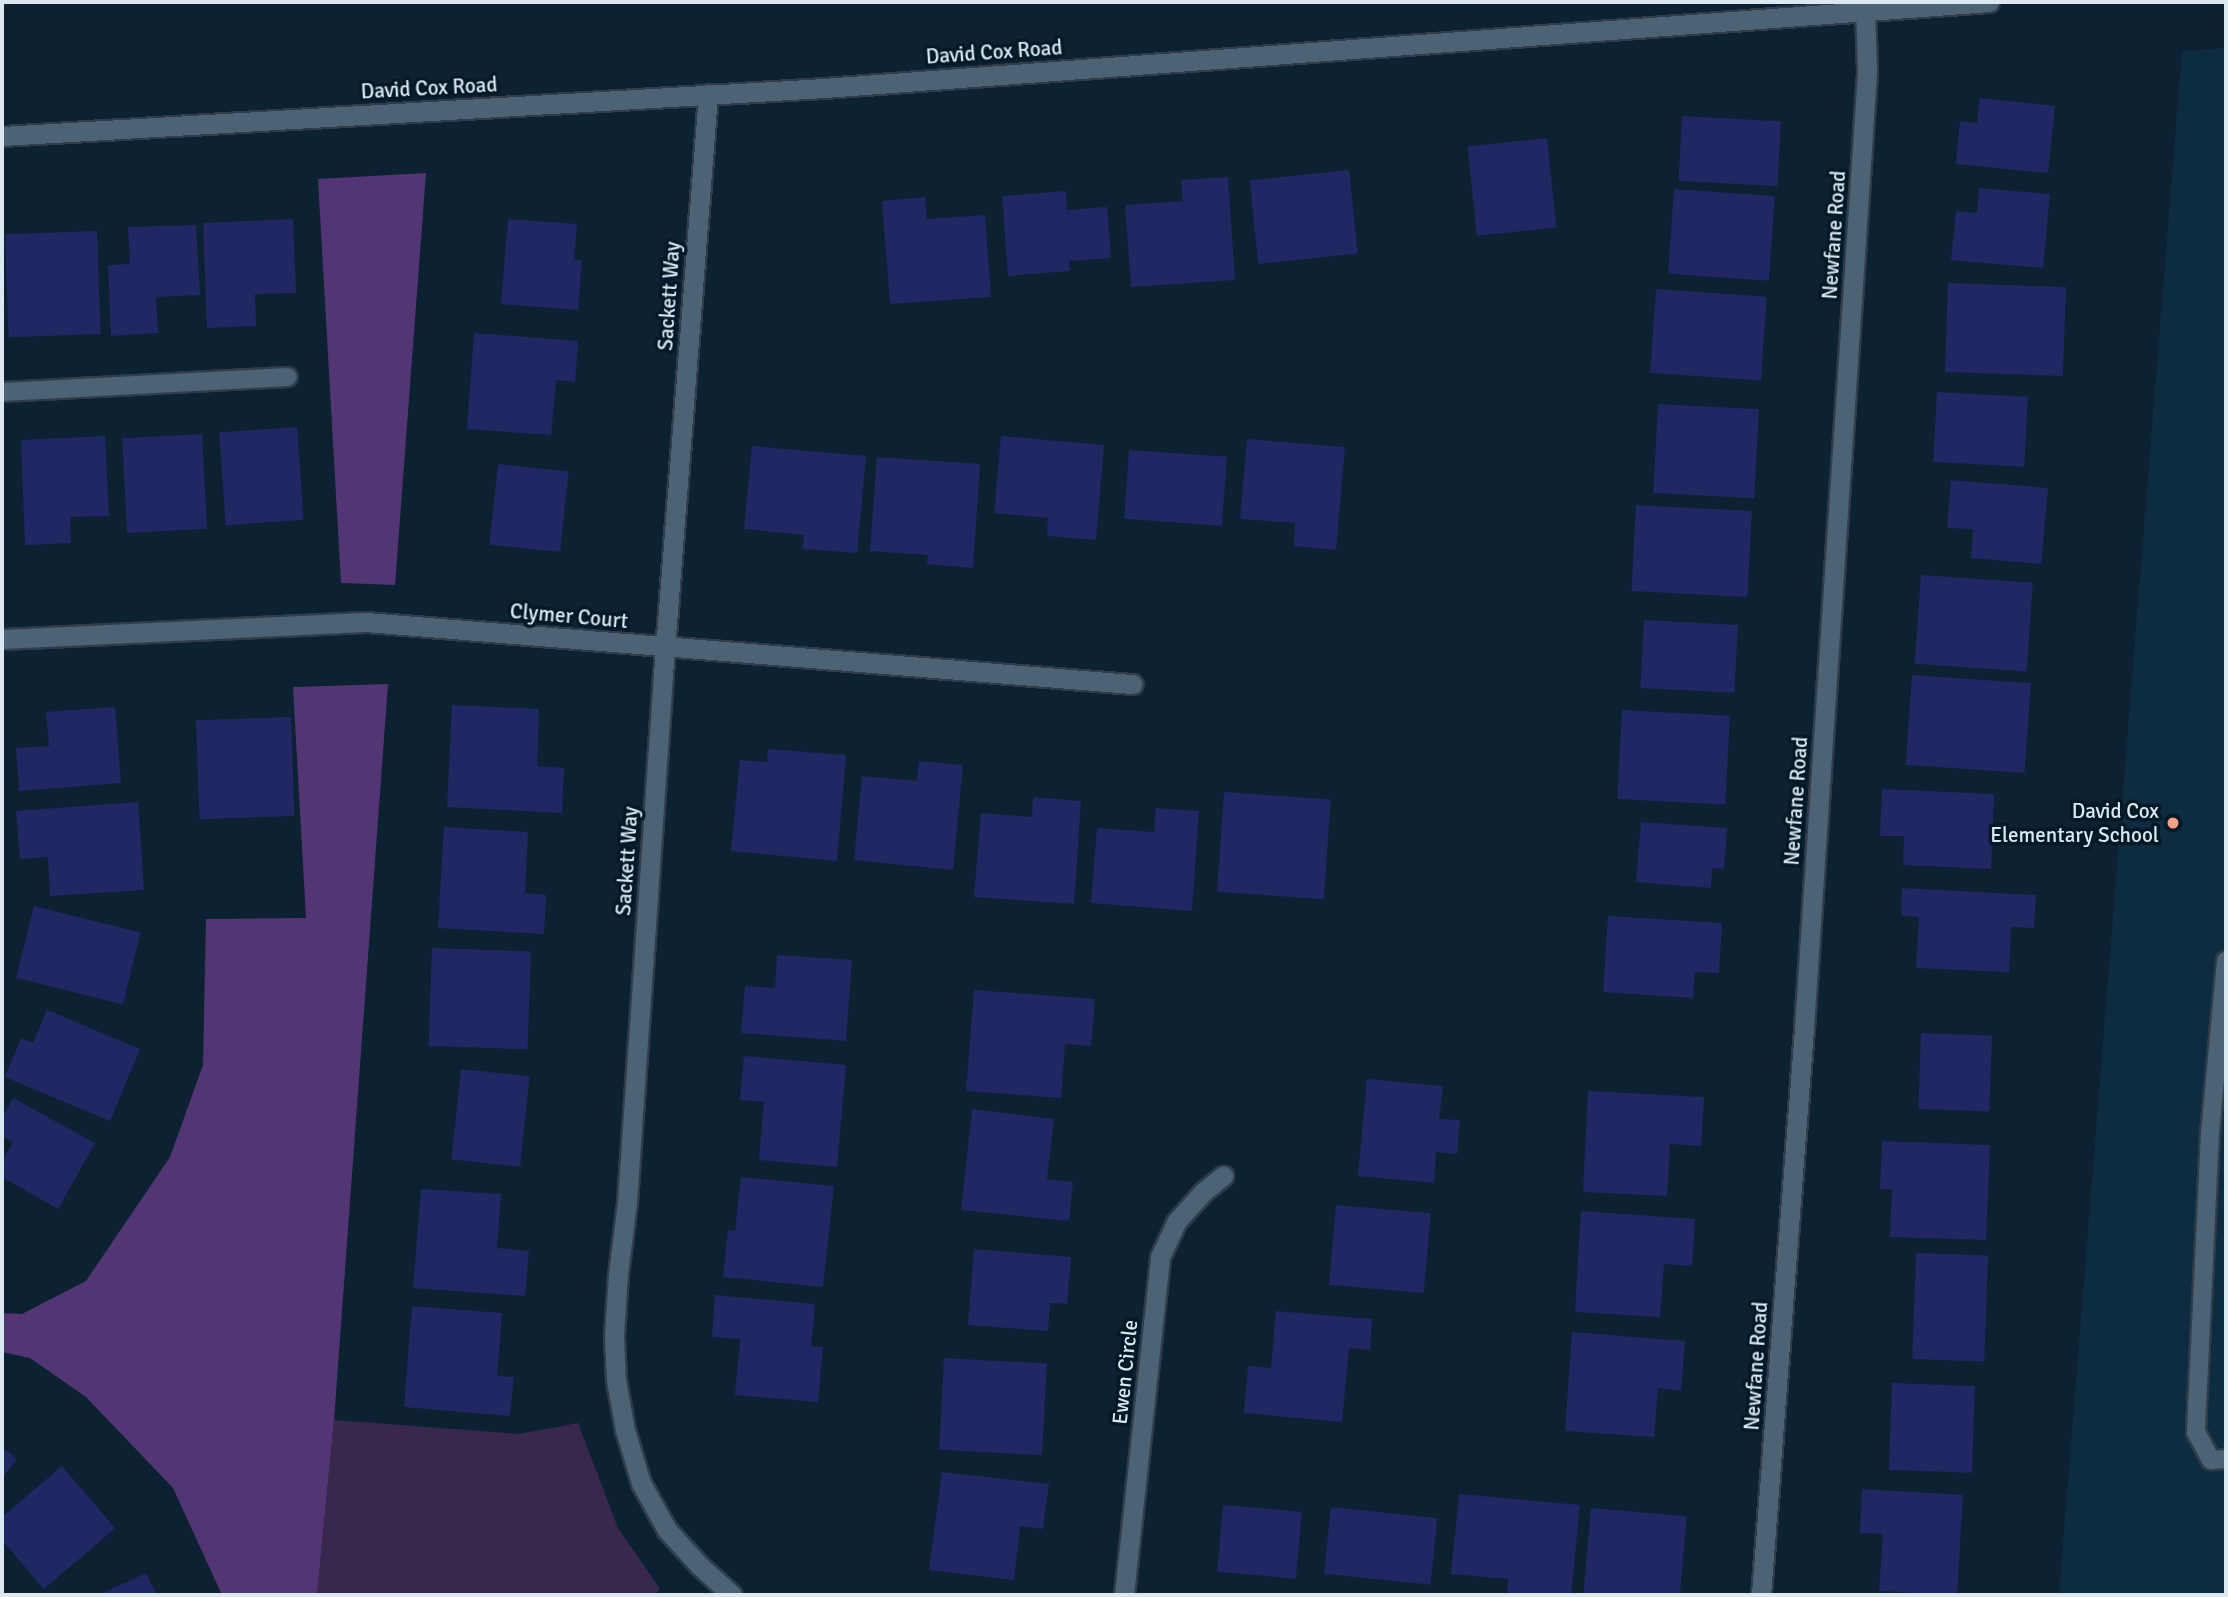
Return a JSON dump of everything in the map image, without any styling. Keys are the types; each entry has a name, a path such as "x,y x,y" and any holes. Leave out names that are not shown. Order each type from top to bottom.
{"street":[{"name":"David Cox Road","path":"2,136 708,94 1989,2"},
{"name":"Newfane Road","path":"1761,1595 1805,1014 1865,113 1866,9"},
{"name":"Sackett Way","path":"708,94 627,1202 614,1336 616,1380 625,1430 641,1483 667,1530 699,1566 732,1595"},
{"name":"Clymer Court","path":"2,639 366,622 1132,684"},
{"name":"Ewen Circle","path":"1124,1595 1160,1257 1177,1222 1203,1192 1223,1176"}],"lane":[{"path":"2,392 288,377"},
{"path":"2226,961 2210,1133 2196,1432 2211,1461 2226,1459"}],"shaded area":[{"name":"David Cox Elementary School","path":"2226,48 2226,1595 2059,1595 2182,51"},
{"path":"426,173 395,585 341,583 318,179"},
{"path":"388,684 334,1420 317,1595 222,1595 173,1488 86,1397 30,1358 2,1352 2,1313 22,1314 86,1281 170,1157 203,1065 206,919 306,918 293,687"},
{"path":"334,1420 519,1434 578,1423 618,1528 660,1589 654,1595 317,1595"}],"building":[{"path":"1980,98 2055,106 2048,173 1956,164 1960,121 1977,123"},
{"path":"1682,116 1781,121 1777,186 1679,181"},
{"path":"1547,138 1556,228 1477,236 1467,146"},
{"path":"1349,170 1358,254 1258,264 1250,180"},
{"path":"1228,177 1235,280 1131,287 1125,205 1183,201 1181,180"},
{"path":"1979,188 2050,194 2043,268 1951,260 1956,211 1977,213"},
{"path":"1674,189 1775,196 1769,281 1668,274"},
{"path":"1066,191 1067,210 1107,207 1111,258 1069,261 1070,271 1008,276 1002,196"},
{"path":"925,197 927,219 985,215 991,297 890,304 882,201"},
{"path":"293,219 296,293 255,294 256,326 207,328 203,223"},
{"path":"508,219 577,224 574,260 582,260 578,310 501,304"},
{"path":"196,225 200,295 156,297 158,333 111,336 108,265 130,264 128,227"},
{"path":"97,231 101,334 9,337 5,234"},
{"path":"1948,283 2066,287 2063,376 1945,372"},
{"path":"1656,289 1767,297 1761,381 1650,373"},
{"path":"474,333 578,341 575,382 556,380 551,435 467,429"},
{"path":"1937,392 2028,397 2024,467 1933,462"},
{"path":"1658,404 1759,409 1754,498 1653,493"},
{"path":"297,427 303,520 226,525 219,432"},
{"path":"202,434 207,529 127,533 122,438"},
{"path":"105,436 109,516 70,517 71,543 25,545 21,440"},
{"path":"1001,436 1104,445 1096,540 1047,536 1048,518 994,513"},
{"path":"1247,439 1345,447 1336,550 1294,546 1295,523 1240,519"},
{"path":"752,446 866,456 857,553 802,549 804,535 744,529"},
{"path":"1129,450 1227,457 1222,526 1124,519"},
{"path":"877,457 980,464 973,568 927,564 928,555 870,551"},
{"path":"498,464 569,471 560,552 490,545"},
{"path":"1951,480 2048,488 2041,564 1971,558 1973,529 1947,528"},
{"path":"1636,505 1752,511 1747,597 1631,591"},
{"path":"1921,575 2033,583 2027,672 1915,664"},
{"path":"1644,620 1738,625 1734,693 1640,688"},
{"path":"1912,675 2031,683 2024,773 1906,765"},
{"path":"452,705 539,709 537,766 564,768 562,813 447,807"},
{"path":"115,707 121,783 19,791 16,748 49,746 46,712"},
{"path":"1622,710 1730,716 1725,805 1617,799"},
{"path":"291,717 294,816 200,819 196,720"},
{"path":"768,749 846,755 837,861 731,851 740,760 767,762"},
{"path":"919,761 963,765 953,870 854,860 862,776 917,781"},
{"path":"1882,789 1994,794 1991,869 1903,865 1904,836 1880,836"},
{"path":"1224,792 1331,799 1324,899 1217,892"},
{"path":"1033,797 1081,801 1074,904 974,897 981,813 1032,817"},
{"path":"138,802 144,890 50,896 48,857 20,859 16,811"},
{"path":"1156,808 1199,811 1192,911 1091,903 1097,828 1154,832"},
{"path":"1641,822 1727,828 1724,869 1712,868 1711,888 1636,882"},
{"path":"444,827 528,832 525,893 546,895 544,934 438,928"},
{"path":"1902,888 2036,895 2034,928 2011,927 2009,972 1916,968 1919,917 1901,915"},
{"path":"34,906 141,933 123,1004 16,978"},
{"path":"1608,916 1722,923 1719,973 1695,972 1693,998 1603,992"},
{"path":"432,948 531,951 528,1049 429,1046"},
{"path":"777,955 852,960 846,1041 741,1033 745,986 775,988"},
{"path":"974,990 1095,999 1091,1046 1065,1044 1061,1098 966,1091"},
{"path":"47,1010 140,1049 110,1121 5,1077 21,1038 33,1043"},
{"path":"1921,1033 1992,1035 1989,1111 1918,1109"},
{"path":"744,1056 846,1065 837,1167 759,1160 764,1102 740,1100"},
{"path":"461,1069 530,1076 520,1167 451,1160"},
{"path":"1367,1079 1443,1086 1439,1119 1460,1120 1457,1154 1436,1152 1434,1183 1358,1176"},
{"path":"1588,1091 1704,1097 1701,1146 1670,1144 1667,1196 1583,1192"},
{"path":"13,1098 95,1143 58,1209 2,1177 2,1162 13,1142 2,1136 2,1118"},
{"path":"972,1109 1054,1119 1047,1179 1073,1182 1069,1221 961,1210"},
{"path":"1882,1141 1990,1145 1986,1240 1890,1237 1892,1189 1880,1189"},
{"path":"741,1177 834,1186 823,1287 723,1277 728,1230 735,1231"},
{"path":"421,1189 501,1194 497,1248 529,1251 525,1296 413,1288"},
{"path":"1336,1205 1431,1213 1424,1293 1329,1285"},
{"path":"1581,1211 1695,1219 1692,1266 1664,1264 1660,1317 1575,1312"},
{"path":"974,1249 1071,1257 1067,1304 1050,1303 1048,1331 968,1325"},
{"path":"1916,1253 1988,1256 1984,1361 1912,1359"},
{"path":"715,1295 815,1304 811,1346 823,1347 818,1402 735,1395 740,1339 712,1337"},
{"path":"412,1306 502,1313 497,1376 514,1377 510,1416 404,1407"},
{"path":"1276,1311 1372,1319 1370,1350 1349,1348 1342,1422 1244,1413 1248,1366 1271,1368"},
{"path":"1572,1332 1685,1341 1681,1391 1658,1388 1654,1437 1565,1431"},
{"path":"944,1358 1047,1363 1042,1455 939,1450"},
{"path":"1892,1383 1975,1386 1972,1473 1889,1470"},
{"path":"2,1447 17,1459 2,1478"},
{"path":"62,1466 115,1528 44,1589 2,1540 2,1517"},
{"path":"942,1472 1049,1484 1043,1529 1020,1526 1014,1580 929,1570"},
{"path":"1862,1489 1963,1495 1957,1595 1879,1591 1883,1534 1860,1533"},
{"path":"1459,1494 1580,1505 1571,1595 1507,1595 1508,1579 1451,1574"},
{"path":"1223,1505 1302,1512 1296,1579 1217,1572"},
{"path":"1331,1507 1437,1518 1430,1585 1324,1574"},
{"path":"1591,1508 1687,1516 1680,1595 1583,1595"},
{"path":"146,1573 157,1595 99,1595"}],"place":[{"name":"David Cox Elementary School","path":"2173,823"}]}
